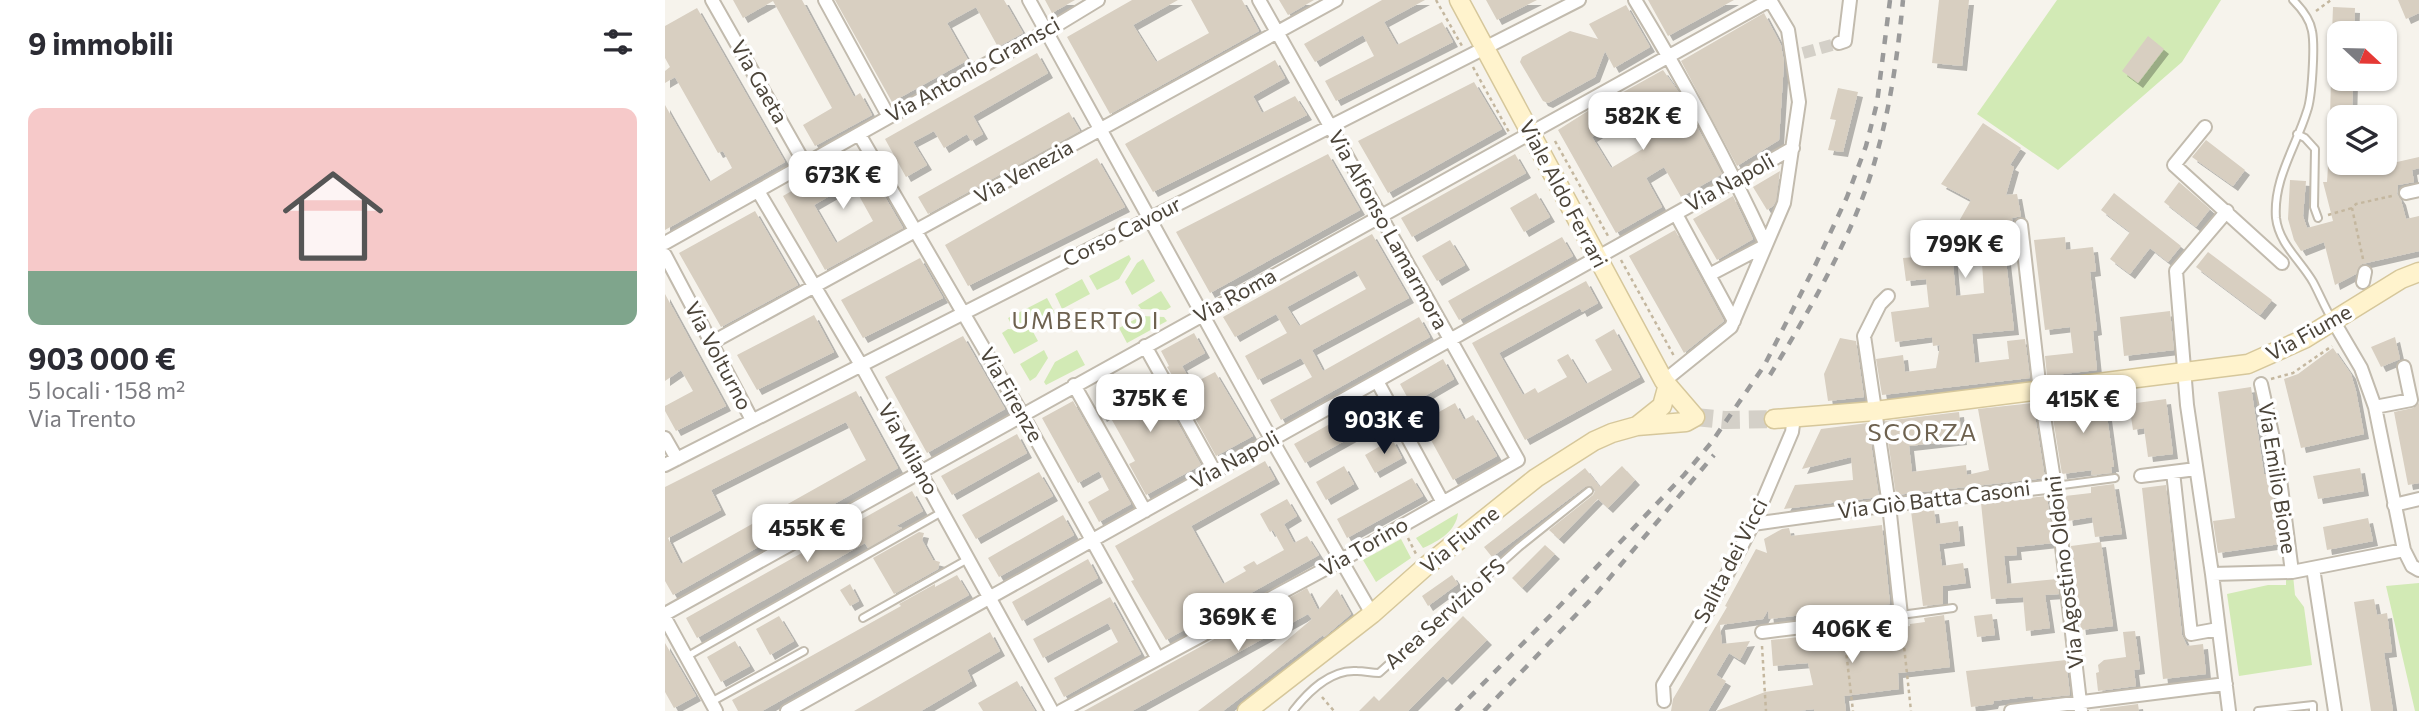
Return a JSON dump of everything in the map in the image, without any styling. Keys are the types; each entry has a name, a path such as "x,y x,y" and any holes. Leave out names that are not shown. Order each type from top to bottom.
{"main road":[{"name":"Viale Aldo Ferrari","path":"1459,0 1485,47 1538,128 1598,257 1666,385 1696,417"},
{"name":"Via Fiume","path":"1774,419 1875,411 2185,373 2258,361 2304,339 2402,278 2419,272"},
{"path":"1637,426 1662,406 1666,385"},
{"name":"Via Fiume","path":"1247,711 1372,614 1425,567 1536,478 1594,441 1637,426 1671,425 1696,417"}],"street":[{"name":"Via Gaeta","path":"712,0 805,164"},
{"path":"825,0 889,117"},
{"path":"1029,0 1202,315 1372,614"},
{"name":"Via Antonio Gramsci","path":"665,243 1098,0"},
{"name":"Via Alfonso Lamarmora","path":"1259,0 1518,460"},
{"name":"Via Venezia","path":"711,343 1336,0"},
{"name":"Corso Cavour","path":"671,462 1579,0"},
{"path":"1635,0 1669,56 1736,180 1766,245"},
{"path":"1666,385 1681,368 1731,327 1784,203 1799,102 1798,55 1788,30 1770,0"},
{"name":"Via Roma","path":"665,616 1074,385 1770,0"},
{"path":"1839,43 1845,41 1850,0"},
{"path":"2205,127 2174,165 2282,263"},
{"name":"Via Firenze","path":"859,134 1022,414 1158,659"},
{"name":"Via Napoli","path":"787,711 1793,148"},
{"name":"Via Milano","path":"758,191 862,365 1052,711"},
{"path":"2227,211 2176,271 2196,469 2229,711"},
{"path":"1676,214 1734,321"},
{"name":"Via Agostino Oldoini","path":"2021,225 2081,707"},
{"path":"1709,275 1766,245"},
{"name":"Via Volturno","path":"665,255 752,420"},
{"path":"1762,632 1901,615 1889,505 1864,336 1880,304 1888,296"},
{"path":"2334,322 2361,368 2375,407 2404,550 2412,566 2419,570"},
{"path":"1146,346 1215,471"},
{"path":"2375,407 2415,399 2404,367"},
{"path":"1377,381 1442,501"},
{"name":"Via Emilio Bione","path":"2261,383 2277,456 2292,572"},
{"path":"1074,385 1145,511"},
{"name":"Salita dei Vicci","path":"1664,701 1663,685 1709,609 1753,524 1792,432 1794,417"},
{"path":"665,438 671,462"},
{"name":"Via Torino","path":"1061,711 1340,561 1518,460"},
{"path":"2141,476 2196,469"},
{"path":"2173,472 2191,634 2218,629"},
{"name":"Via Giò Batta Casoni","path":"1753,524 2055,486"},
{"path":"2394,505 2419,499"},
{"path":"2212,574 2292,572 2404,550"},
{"path":"2313,568 2335,711"},
{"path":"665,616 713,707"},
{"path":"2013,711 2081,707 2226,684"}],"lane":[{"path":"2293,0 2307,17 2312,32 2308,110 2287,156 2279,187 2276,220 2292,254 2312,281 2334,322"},
{"path":"2297,134 2315,149 2314,207 2318,218"},
{"name":"Via Giò Batta Casoni","path":"2055,486 2115,478"},
{"name":"Area Servizio FS","path":"1293,711 1312,689 1325,679 1355,670 1379,673 1519,547 1589,491"},
{"path":"686,657 942,512"},
{"path":"863,618 968,559"},
{"path":"1901,615 1952,608"},
{"path":"713,707 804,651"},
{"path":"2259,711 2313,705 2313,711"}],"path":[{"path":"2307,17 2330,0"},
{"path":"1538,128 1614,248 1681,368"},
{"path":"2318,218 2352,208 2356,204 2412,192"},
{"path":"2352,208 2364,277"},
{"path":"2261,383 2293,373 2337,342"},
{"path":"1402,526 1425,567"},
{"path":"1901,615 1911,711"},
{"path":"1842,622 1853,711"},
{"path":"1762,632 1766,711"},
{"path":"1322,697 1334,711"}],"green space":[{"path":"2057,0 2221,0 2182,62 2058,170 1977,114"},
{"path":"1129,255 1131,259 1119,279 1097,290 1089,276"},
{"path":"1143,259 1155,281 1132,295 1125,282 1137,263"},
{"path":"1082,279 1090,294 1062,309 1055,294"},
{"path":"1161,291 1171,307 1166,310 1141,309 1138,305"},
{"path":"1047,298 1055,313 1033,324 1010,322 1008,318"},
{"path":"1141,316 1164,317 1167,321 1127,343 1119,328"},
{"path":"1008,329 1032,330 1038,341 1014,354 1002,333"},
{"path":"1044,350 1048,358 1036,377 1030,381 1020,364"},
{"path":"1077,350 1085,365 1046,385 1044,382 1055,362"},
{"path":"1458,513 1454,525 1441,539 1423,548 1416,538"},
{"path":"1401,539 1411,558 1376,582 1363,560"},
{"path":"2286,575 2293,575 2295,595 2304,607 2312,665 2239,676 2227,594 2268,585 2286,585"},
{"path":"2419,583 2419,711 2415,711 2386,586"}],"water":[{"path":"1087,311 1094,314 1097,321 1094,328 1087,331 1080,328 1077,321 1080,314"}],"building":[{"path":"733,0 802,0 854,97 860,93 872,115 815,146 803,125 832,108 773,1 743,18"},
{"path":"835,0 1004,0 1023,33 998,47 976,7 947,23 968,60 892,102"},
{"path":"1045,0 1075,0 1052,13"},
{"path":"1132,0 1178,0 1133,25 1156,62 1209,33 1191,0 1242,0 1259,31 1110,114 1067,37"},
{"path":"1279,0 1314,0 1288,15"},
{"path":"1382,0 1425,0 1384,22 1397,45 1442,22 1453,42 1336,101 1325,81 1374,56 1363,35 1315,62 1304,44"},
{"path":"1486,0 1537,0 1497,20"},
{"path":"1648,0 1734,0 1668,36"},
{"path":"1939,0 1969,0 1962,66 1932,63"},
{"path":"2398,0 2419,0 2419,13 2406,19"},
{"path":"1626,5 1650,47 1614,68 1605,51 1595,77 1548,103 1543,101 1520,62 1522,57 1570,31 1598,39 1589,24"},
{"path":"2333,7 2355,8 2354,21 2332,21"},
{"path":"697,8 785,162 665,230 665,105 709,182 732,168 723,151 718,153 675,77 665,83 665,71 670,67 665,58 665,26"},
{"path":"1764,13 1781,45 1784,62 1779,140 1737,166 1681,61"},
{"path":"2148,36 2164,49 2138,83 2122,71"},
{"path":"1037,53 1048,73 973,116 983,134 971,141 967,134 944,148 934,131 913,142 927,165 906,177 885,139"},
{"path":"1275,60 1285,78 1253,96 1262,113 1295,96 1307,115 1153,192 1125,144"},
{"path":"1663,70 1680,94 1722,174 1681,197 1664,167 1646,178 1662,207 1616,233 1558,130 1591,109 1603,130 1592,137 1611,168 1646,147 1618,95"},
{"path":"1474,82 1502,129 1388,193 1358,141"},
{"path":"1838,88 1858,92 1843,152 1828,150 1836,120 1830,119"},
{"path":"2331,91 2353,91 2352,105 2330,105"},
{"path":"1069,112 1080,131 928,214 918,197"},
{"path":"1983,123 2021,148 2010,165 2014,167 2006,195 2017,194 2021,216 2012,218 2013,233 2003,234 2014,330 1972,334 1975,363 2009,359 2007,341 2025,339 2030,378 1882,395 1876,359 1903,355 1905,372 1936,368 1940,345 1933,346 1932,337 1895,342 1891,312 1929,307 1926,279 1906,281 1903,258 1940,255 1971,200 1941,184","holes":["1981,248 1984,293 1956,296 1952,253"]},
{"path":"2206,140 2245,170 2233,186 2192,157"},
{"path":"859,152 903,228 825,270 783,196","holes":["852,183 873,221 836,243 814,205"]},
{"path":"1328,154 1360,210 1210,293 1176,232"},
{"path":"1515,154 1526,173 1412,237 1401,218"},
{"path":"2419,157 2419,168 2412,170 2414,182 2398,185 2397,194 2406,219 2419,216 2419,251 2362,264 2356,274 2335,285 2324,242 2301,251 2294,240 2288,219 2290,180 2306,181 2303,216 2307,228 2333,221 2323,182 2327,182 2327,175 2397,175 2397,162"},
{"path":"1097,158 1125,207 968,286 945,245"},
{"path":"1780,171 1776,201 1767,210 1753,187"},
{"path":"2179,182 2210,209 2196,227 2164,202"},
{"path":"1536,193 1550,217 1524,232 1510,208"},
{"path":"2114,193 2181,246 2168,262 2150,248 2130,274 2110,259 2130,232 2101,210"},
{"path":"1733,196 1753,239 1717,260 1693,219"},
{"path":"755,211 798,285 721,327 679,253"},
{"path":"1675,230 1724,321 1684,353 1629,256"},
{"path":"1372,234 1409,298 1312,350 1323,371 1419,317 1430,337 1281,420 1270,400 1312,377 1301,358 1258,380 1245,356 1287,333 1276,314 1235,337 1223,317","holes":["1355,270 1366,289 1299,326 1287,307"]},
{"path":"1562,237 1573,256 1459,320 1448,301"},
{"path":"2065,237 2066,250 2093,247 2096,271 2090,272 2097,330 2093,331 2097,370 2047,376 2045,356 2073,353 2070,327 2045,330 2034,240"},
{"path":"1450,240 1465,265 1437,281 1422,256"},
{"path":"2208,252 2272,300 2260,315 2196,267"},
{"path":"920,258 943,298 863,338 841,300"},
{"path":"1586,281 1598,303 1582,312 1580,308 1499,353 1523,395 1535,388 1538,393 1567,377 1557,360 1568,354 1586,384 1612,370 1595,340 1614,329 1640,377 1525,440 1472,343"},
{"path":"665,294 726,406 676,431 665,406 693,391 681,370 665,381"},
{"path":"2170,311 2174,350 2124,356 2120,317"},
{"path":"814,315 834,352 757,390 737,355"},
{"path":"1194,333 1205,353 1182,366 1192,384 1215,372 1253,436 1216,456 1184,398 1186,397 1167,367 1169,366 1161,351"},
{"path":"963,336 1005,409 927,453 885,377"},
{"path":"2395,337 2400,359 2381,367 2371,347"},
{"path":"1840,338 1856,341 1864,397 1828,401 1824,374"},
{"path":"2333,348 2351,374 2364,434 2301,448 2284,379 2298,374"},
{"path":"1443,359 1454,379 1411,404 1400,384"},
{"path":"1152,376 1201,465 1146,495 1129,464 1135,461 1108,413 1102,417 1097,408 1117,395 1114,390 1133,379 1136,386"},
{"path":"2251,387 2264,474 2270,474 2280,544 2218,553 2213,521 2235,518 2218,392"},
{"path":"856,391 898,468 673,595 665,581 665,487","holes":["846,422 866,460 681,564 668,538 721,510 711,490"]},
{"path":"2104,394 2114,467 2111,467 2112,473 2091,475 2092,470 2062,474 2050,400"},
{"path":"2166,399 2173,454 2148,457 2144,428 2133,430 2129,404"},
{"path":"1073,401 1131,504 1099,522 1088,502 1109,490 1099,471 1078,483 1042,418"},
{"path":"1371,401 1382,420 1305,463 1294,444"},
{"path":"1455,403 1464,420 1473,415 1497,456 1453,480 1421,422"},
{"path":"2033,403 2045,478 1896,495 1885,421 1959,412 1962,440 1909,446 1912,472 1966,465 1967,475 1989,470 1978,409"},
{"path":"2419,403 2419,483 2408,485 2394,412 2413,408"},
{"path":"1868,423 1879,497 1784,509 1795,485 1853,480 1851,457 1802,469 1821,429"},
{"path":"1017,434 1027,453 952,495 941,476"},
{"path":"1392,439 1402,458 1375,473 1365,455"},
{"path":"1265,461 1275,479 1191,526 1223,584 1246,571 1243,567 1254,561 1257,565 1284,550 1260,514 1287,499 1297,516 1284,524 1294,543 1307,536 1319,555 1224,608 1226,612 1215,618 1213,614 1166,640 1131,581 1134,580 1115,546"},
{"path":"1344,466 1354,484 1326,500 1316,482"},
{"path":"1622,466 1635,480 1608,508 1598,499 1559,539 1549,530 1593,495 1595,491 1592,486 1585,487 1492,557 1484,547 1585,468 1600,487"},
{"path":"2360,468 2364,491 2318,499 2313,476"},
{"path":"1039,472 1053,496 976,539 962,515"},
{"path":"1412,478 1423,496 1347,538 1337,519"},
{"path":"2114,484 2122,534 2095,537 2092,517 2068,521 2065,496 2091,493 2091,487"},
{"path":"2166,485 2182,635 2187,646 2203,644 2206,674 2163,679 2142,488"},
{"path":"912,491 923,511 896,526 902,528 868,548 865,543 697,638 686,618"},
{"path":"2047,496 2053,543 2016,547 2017,555 2004,556 2007,584 2057,579 2059,594 2045,595 2050,628 2026,631 2023,597 1991,599 1981,503"},
{"path":"1934,509 1936,524 1958,521 1960,541 1939,544 1942,566 1963,563 1966,583 1943,586 1943,604 1923,606 1911,511"},
{"path":"1063,515 1074,535 999,577 988,558"},
{"path":"2368,518 2373,541 2327,550 2323,527"},
{"path":"1882,525 1890,604 1769,619 1768,610 1763,619 1720,625 1722,644 1750,641 1740,660 1729,653 1716,675 1726,681 1708,711 1671,711 1673,699 1727,607 1725,606 1756,549 1767,553 1764,539 1789,528 1791,536"},
{"path":"919,532 924,533 922,540 933,560 940,562 938,569 894,594 873,558"},
{"path":"2101,542 2113,626 2081,630 2071,546"},
{"path":"1545,545 1555,554 1522,588 1512,578"},
{"path":"1088,559 1098,578 1022,621 1012,602"},
{"path":"957,575 969,595 762,711 738,711 732,700 901,606 899,604 935,584 935,587"},
{"path":"1452,575 1458,584 1428,606 1422,596"},
{"path":"850,584 859,601 850,606 840,590"},
{"path":"1307,588 1318,610 1337,589 1351,614 1223,711 1198,711 1312,619 1308,614 1132,711 1084,711"},
{"path":"1110,597 1141,654 1064,697 1054,678 1118,642 1108,623 1043,658 1033,639"},
{"path":"2374,599 2377,615 2387,613 2392,652 2384,653 2393,711 2371,711 2354,602"},
{"path":"1992,614 1995,635 1977,637 1974,616"},
{"path":"1944,615 1950,667 1898,673 1899,689 1844,696 1846,711 1716,711 1765,692 1813,685 1808,663 1773,666 1771,640 1836,633 1837,636 1910,626 1925,622 1924,618"},
{"path":"779,616 794,641 770,655 756,629"},
{"path":"1463,616 1487,640 1447,680 1443,676 1408,711 1359,711 1374,696 1379,701"},
{"path":"2135,631 2140,669 2134,670 2136,686 2098,691 2098,665 2104,660 2126,657 2123,632"},
{"path":"990,632 1000,651 967,670 972,681 921,711 854,711"},
{"path":"735,641 750,666 721,682 707,657"},
{"path":"665,643 696,696 674,708 665,692"},
{"path":"2066,660 2070,695 2033,699 2033,696 1971,707 1966,671"},
{"path":"1017,681 1035,711 983,711 978,703"},
{"path":"2138,704 2139,711 2100,711 2100,709"}],"tunnel":[{"path":"1803,53 1839,43"},
{"path":"1695,417 1725,420 1774,419"}],"railway":[{"path":"1456,711 1684,475 1711,443 1764,366 1847,197 1866,146 1877,103 1890,0"},
{"path":"1770,375 1831,267 1869,181 1890,96 1903,0"},
{"path":"1484,711 1595,595 1714,455"}],"district":[{"name":"UMBERTO I","path":"1086,321"},
{"name":"SCORZA","path":"1923,433"}]}
